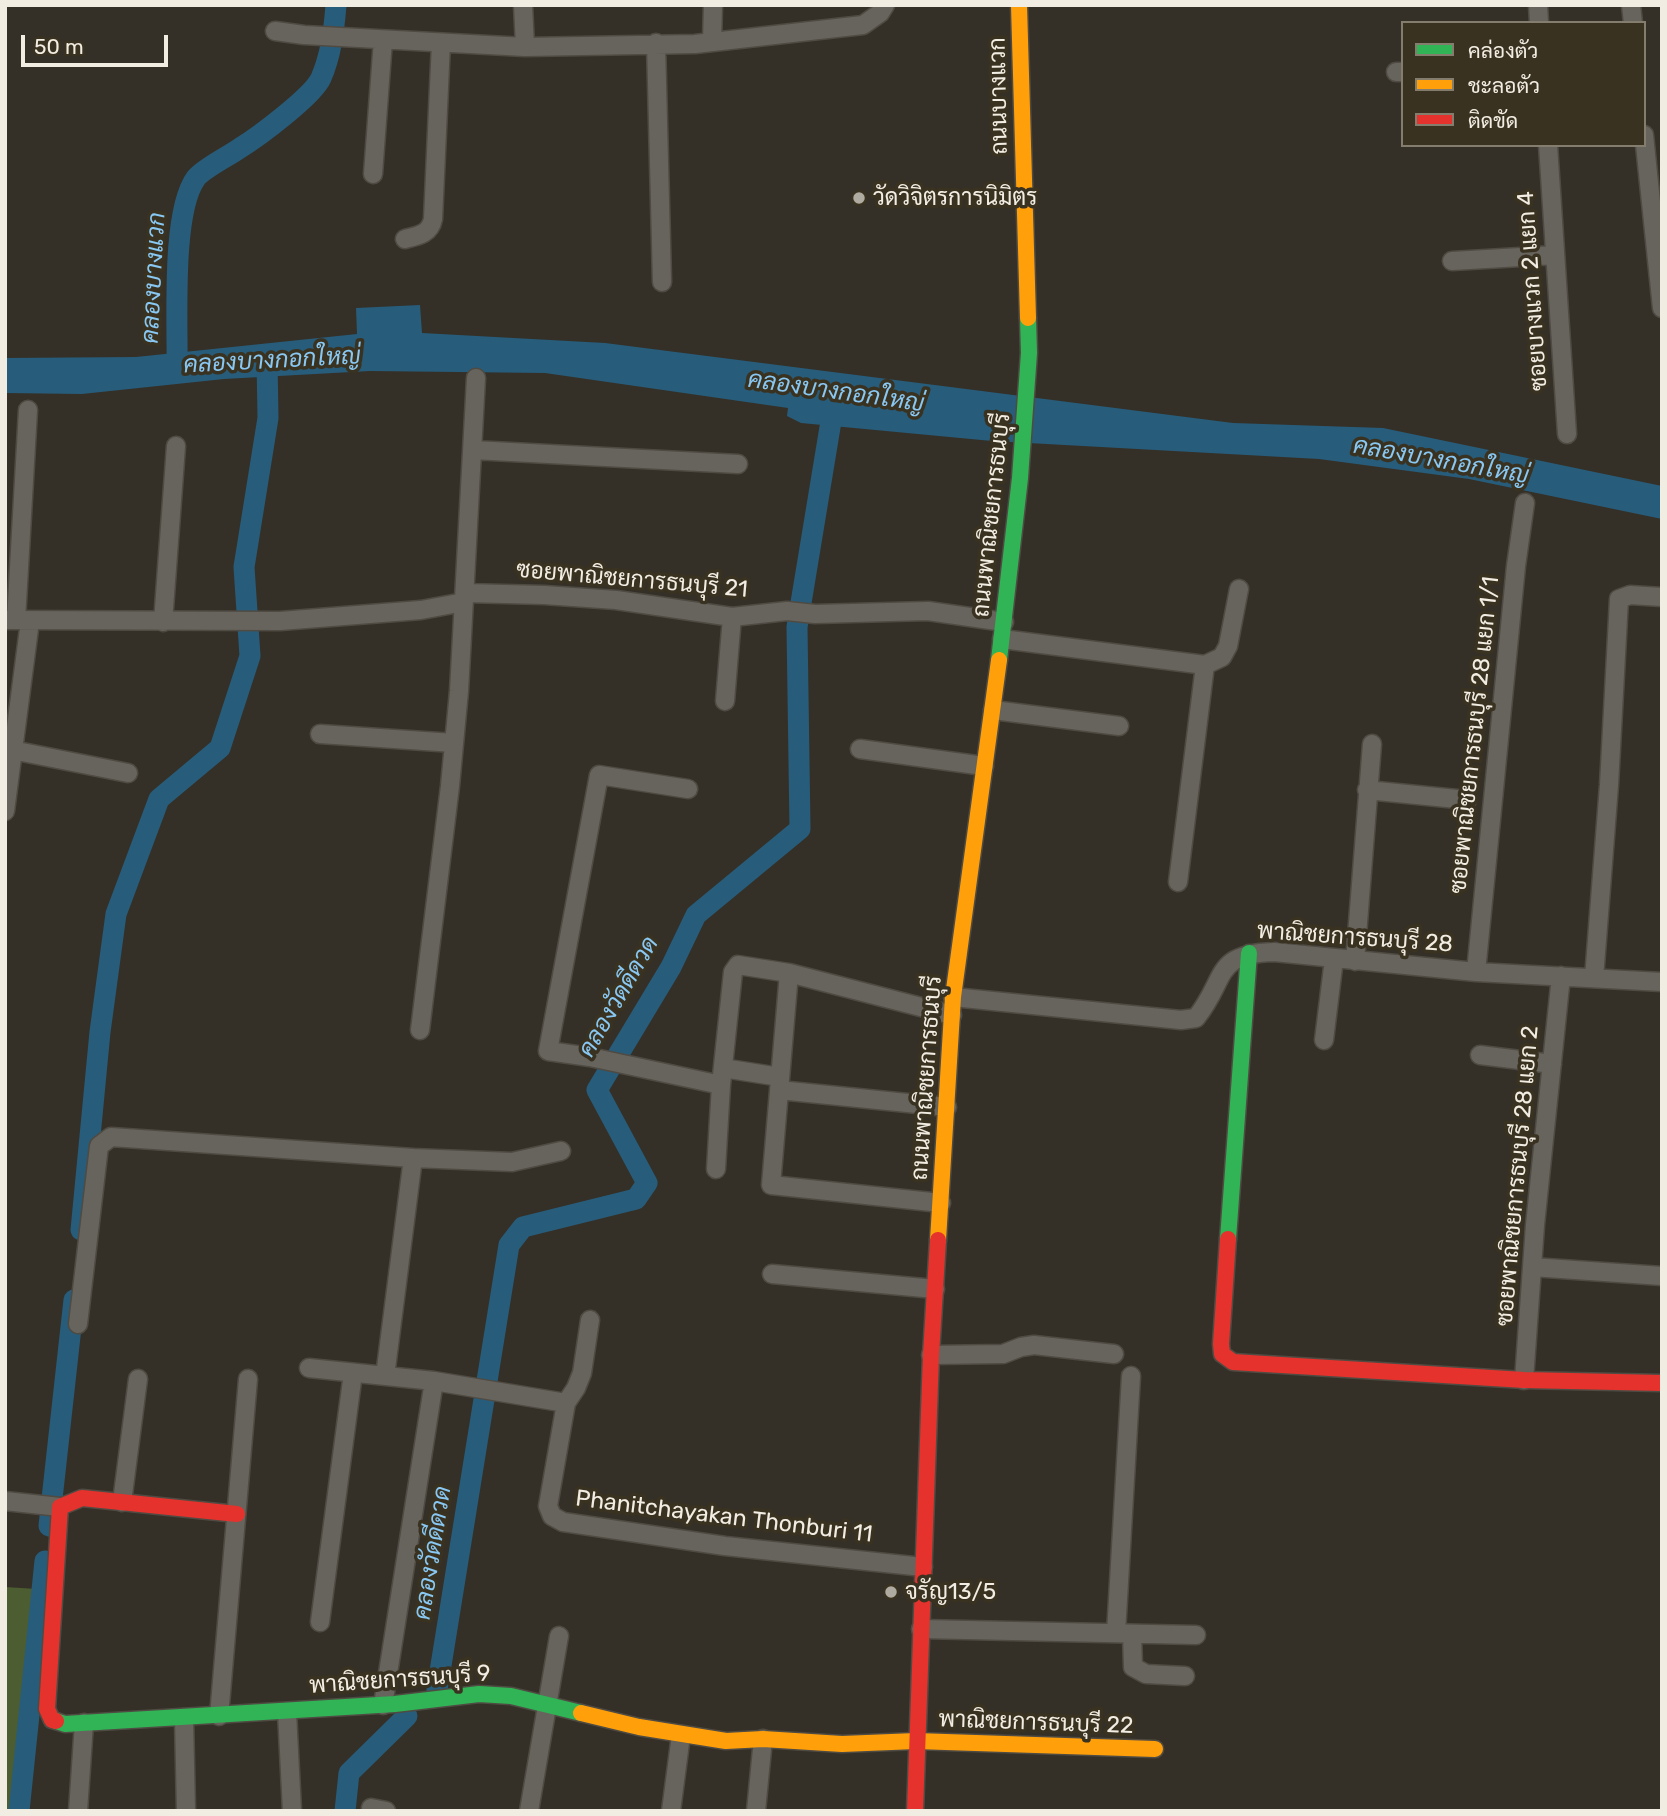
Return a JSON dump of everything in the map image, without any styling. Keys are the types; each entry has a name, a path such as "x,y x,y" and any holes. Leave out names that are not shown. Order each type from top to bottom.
{"street":[{"path":"523,5 525,47"},
{"path":"712,42 713,5"},
{"path":"275,31 304,35 525,47 712,42 863,25 886,5"},
{"name":"ถนนบางแวก","path":"1019,5 1029,353"},
{"path":"373,174 383,40"},
{"path":"405,239 426,232 432,227 441,43"},
{"path":"656,43 659,226 663,282"},
{"name":"ซอยบางแวก 2 แยก 4","path":"1548,147 1567,434"},
{"path":"1645,147 1662,308"},
{"path":"1452,261 1555,255"},
{"name":"ถนนพาณิชยการธนบุรี","path":"915,1811 931,1355 953,1006 1003,630 1020,478 1029,353"},
{"path":"420,1030 454,743 465,598 476,378"},
{"path":"5,811 12,750 28,410"},
{"path":"163,622 176,446"},
{"path":"473,450 738,464"},
{"name":"ซอยพาณิชยการธนบุรี 28 แยก 1/1","path":"1476,972 1525,503"},
{"path":"1178,882 1205,665 1222,657 1228,646 1239,589"},
{"name":"ซอยพาณิชยการธนบุรี 21","path":"17,620 280,621 421,610 465,598 544,595 616,600 732,617 787,611 815,614 928,611 1003,630 1205,665"},
{"path":"1594,978 1610,772 1619,599 1630,595 1662,597"},
{"path":"725,701 732,617"},
{"path":"993,710 1119,726"},
{"path":"320,734 454,743"},
{"path":"1355,961 1372,744"},
{"path":"860,749 984,766"},
{"path":"12,750 128,773"},
{"path":"688,789 600,775 548,1051 630,1066 779,1083 947,1107"},
{"path":"1367,790 1467,800"},
{"name":"พาณิชยการธนบุรี 28","path":"953,1006 1181,1020 1196,1018 1210,1001 1222,972 1233,959 1250,953 1274,952 1476,972 1662,982"},
{"path":"1250,953 1222,1354 1233,1362 1247,1363 1524,1380 1662,1382"},
{"path":"1324,1040 1334,959"},
{"path":"716,1168 733,972 738,965 953,1006"},
{"path":"789,973 771,1185 941,1203"},
{"name":"ซอยพาณิชยการธนบุรี 28 แยก 2","path":"1524,1380 1532,1268 1561,976"},
{"path":"1480,1055 1552,1064"},
{"path":"78,1324 100,1146 111,1137 413,1158 512,1162 561,1151"},
{"path":"385,1376 413,1158"},
{"path":"1532,1268 1662,1276"},
{"path":"772,1274 935,1289"},
{"path":"309,1368 434,1381 566,1403 582,1373 590,1320"},
{"path":"931,1355 1003,1354 1034,1345 1114,1354"},
{"path":"320,1622 353,1373"},
{"path":"1131,1376 1124,1634 1133,1667 1146,1674 1185,1676"},
{"path":"122,1502 138,1379"},
{"path":"219,1716 248,1379"},
{"path":"383,1705 434,1381"},
{"name":"Phanitchayakan Thonburi 11","path":"566,1403 548,1506 552,1516 563,1522 725,1546 923,1567"},
{"path":"5,1501 52,1507 82,1498 237,1514"},
{"name":"พาณิชยการธนบุรี 9","path":"52,1507 47,1709 52,1720 65,1724 287,1712 479,1694 511,1696 681,1735 726,1741 763,1739 842,1744 916,1741"},
{"path":"921,1629 1196,1635"},
{"path":"529,1811 559,1636"},
{"path":"287,1712 292,1811"},
{"path":"184,1718 186,1811"},
{"path":"78,1811 84,1723"},
{"path":"670,1811 681,1735"},
{"path":"756,1811 763,1739"},
{"name":"พาณิชยการธนบุรี 22","path":"916,1741 1154,1749"}],"green space":[{"path":"5,1587 37,1589 14,1811 5,1811"}],"water":[{"name":"คลองบางกอกใหญ่","path":"420,305 422,333 605,343 1233,423 1383,428 1662,486 1662,519 1469,479 1319,459 992,441 801,423 787,416 788,408 545,373 370,371 224,379 82,394 5,393 5,358 136,357 357,334 356,308"}],"waterway":[{"name":"คลองบางแวก","path":"177,368 177,269 188,194 200,174 271,126 316,86 330,51 336,5"},
{"name":"คลองบางกอกใหญ่","path":"81,1230 100,1032 116,914 159,799 220,748 250,656 244,567 268,418 267,360"},
{"name":"คลองวัดดีดวด","path":"437,1690 509,1245 523,1227 636,1199 647,1183 597,1090 671,967 696,915 800,829 797,627 835,397"},
{"path":"49,1526 74,1300"},
{"path":"19,1811 45,1561"},
{"name":"คลองวัดดีดวด","path":"345,1811 349,1773 407,1716"}],"traffic: fast":[{"path":"999,660 1020,478 1029,353 1028,318"},
{"path":"1228,1239 1249,953"},
{"path":"56,1721 65,1724 395,1704 479,1694 511,1696 581,1713"}],"traffic: slow":[{"path":"1019,5 1028,318"},
{"path":"938,1240 953,997 999,660"},
{"path":"581,1713 639,1727 726,1741 763,1739 842,1744 916,1741 1155,1749"}],"traffic: jam":[{"path":"1228,1239 1221,1344 1222,1354 1233,1362 1524,1380 1662,1383"},
{"path":"915,1811 931,1355 938,1240"},
{"path":"56,1721 52,1720 47,1709 60,1507 82,1498 237,1514"}],"place":[{"name":"วัดวิจิตรการนิมิตร","path":"859,198"},
{"name":"จรัญ13/5","path":"891,1592"}]}
